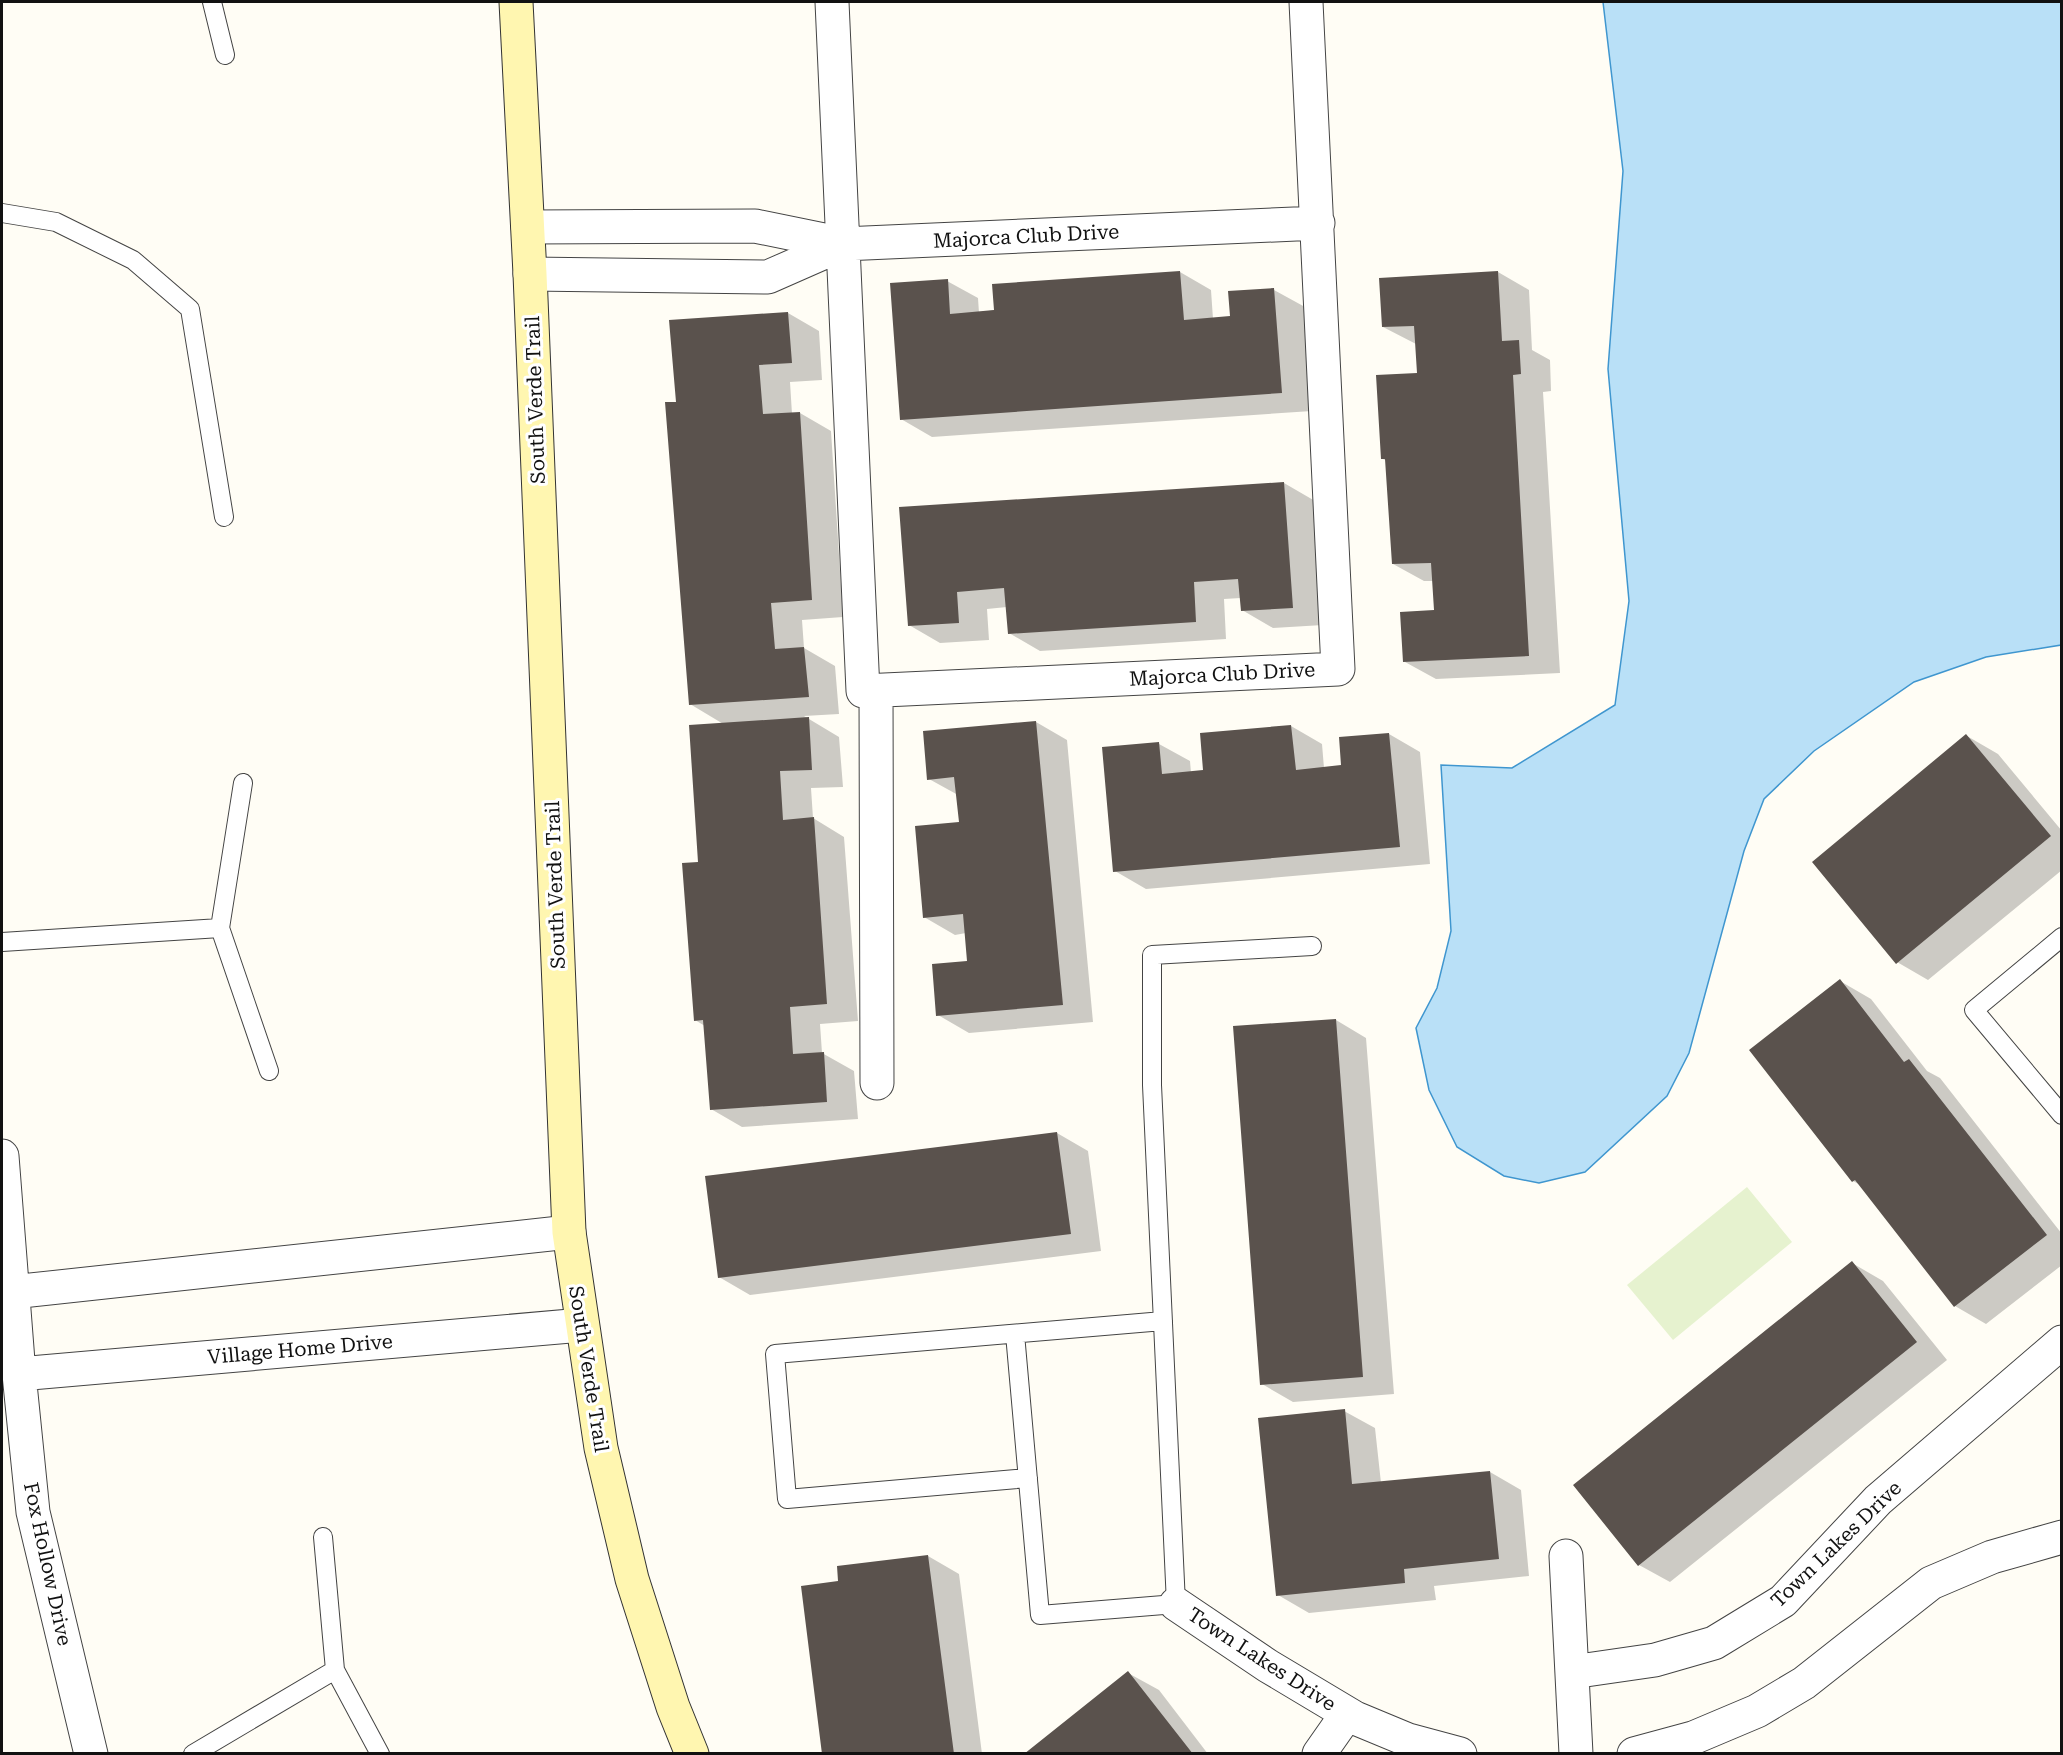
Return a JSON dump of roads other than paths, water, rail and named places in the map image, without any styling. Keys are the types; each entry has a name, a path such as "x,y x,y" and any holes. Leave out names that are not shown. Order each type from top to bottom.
{"street":[{"name":"South Verde Trail","path":"516,2 528,226 568,1232 601,1448 632,1579 673,1707 692,1754"},
{"path":"832,2 863,691 876,690 877,1083"},
{"name":"Majorca Club Drive","path":"876,690 1338,669 1306,2"},
{"name":"Majorca Club Drive","path":"528,226 755,225 843,244 1318,223"},
{"name":"Majorca Club Drive","path":"530,274 768,277 843,244"},
{"name":"Fox Hollow Drive","path":"2,1156 19,1374 33,1512 91,1754"},
{"path":"12,1292 568,1232"},
{"name":"Village Home Drive","path":"19,1374 582,1325"},
{"name":"Town Lakes Drive","path":"1572,1672 1655,1660 1714,1643 1783,1601 1878,1500 2061,1342"},
{"path":"1634,1754 1693,1738 1757,1711 1804,1683 1931,1583 1992,1557 2060,1541"},
{"path":"1566,1556 1576,1754"},
{"name":"Town Lakes Drive","path":"1176,1604 1268,1666 1347,1714 1408,1740 1460,1754"},
{"name":"Town Lakes Drive","path":"1319,1754 1347,1714"}],"lane":[{"path":"212,2 225,55"},
{"path":"2,213 56,222 133,260 190,309 224,517"},
{"path":"243,783 220,928 269,1071"},
{"path":"2,942 220,928"},
{"path":"2061,937 1974,1010 2061,1114"},
{"path":"1015,1334 1040,1615 1176,1604 1152,1085 1152,955 1312,946"},
{"path":"1028,1478 788,1499 775,1354 1163,1321"},
{"path":"323,1537 335,1670 380,1754"},
{"path":"193,1754 335,1670"}],"water":[{"path":"1603,2 2061,2 2061,645 1986,657 1914,682 1814,751 1764,799 1744,851 1689,1053 1667,1096 1585,1172 1539,1183 1504,1176 1457,1147 1429,1090 1416,1028 1437,988 1451,931 1441,765 1512,768 1615,705 1629,601 1608,369 1623,171"}]}
